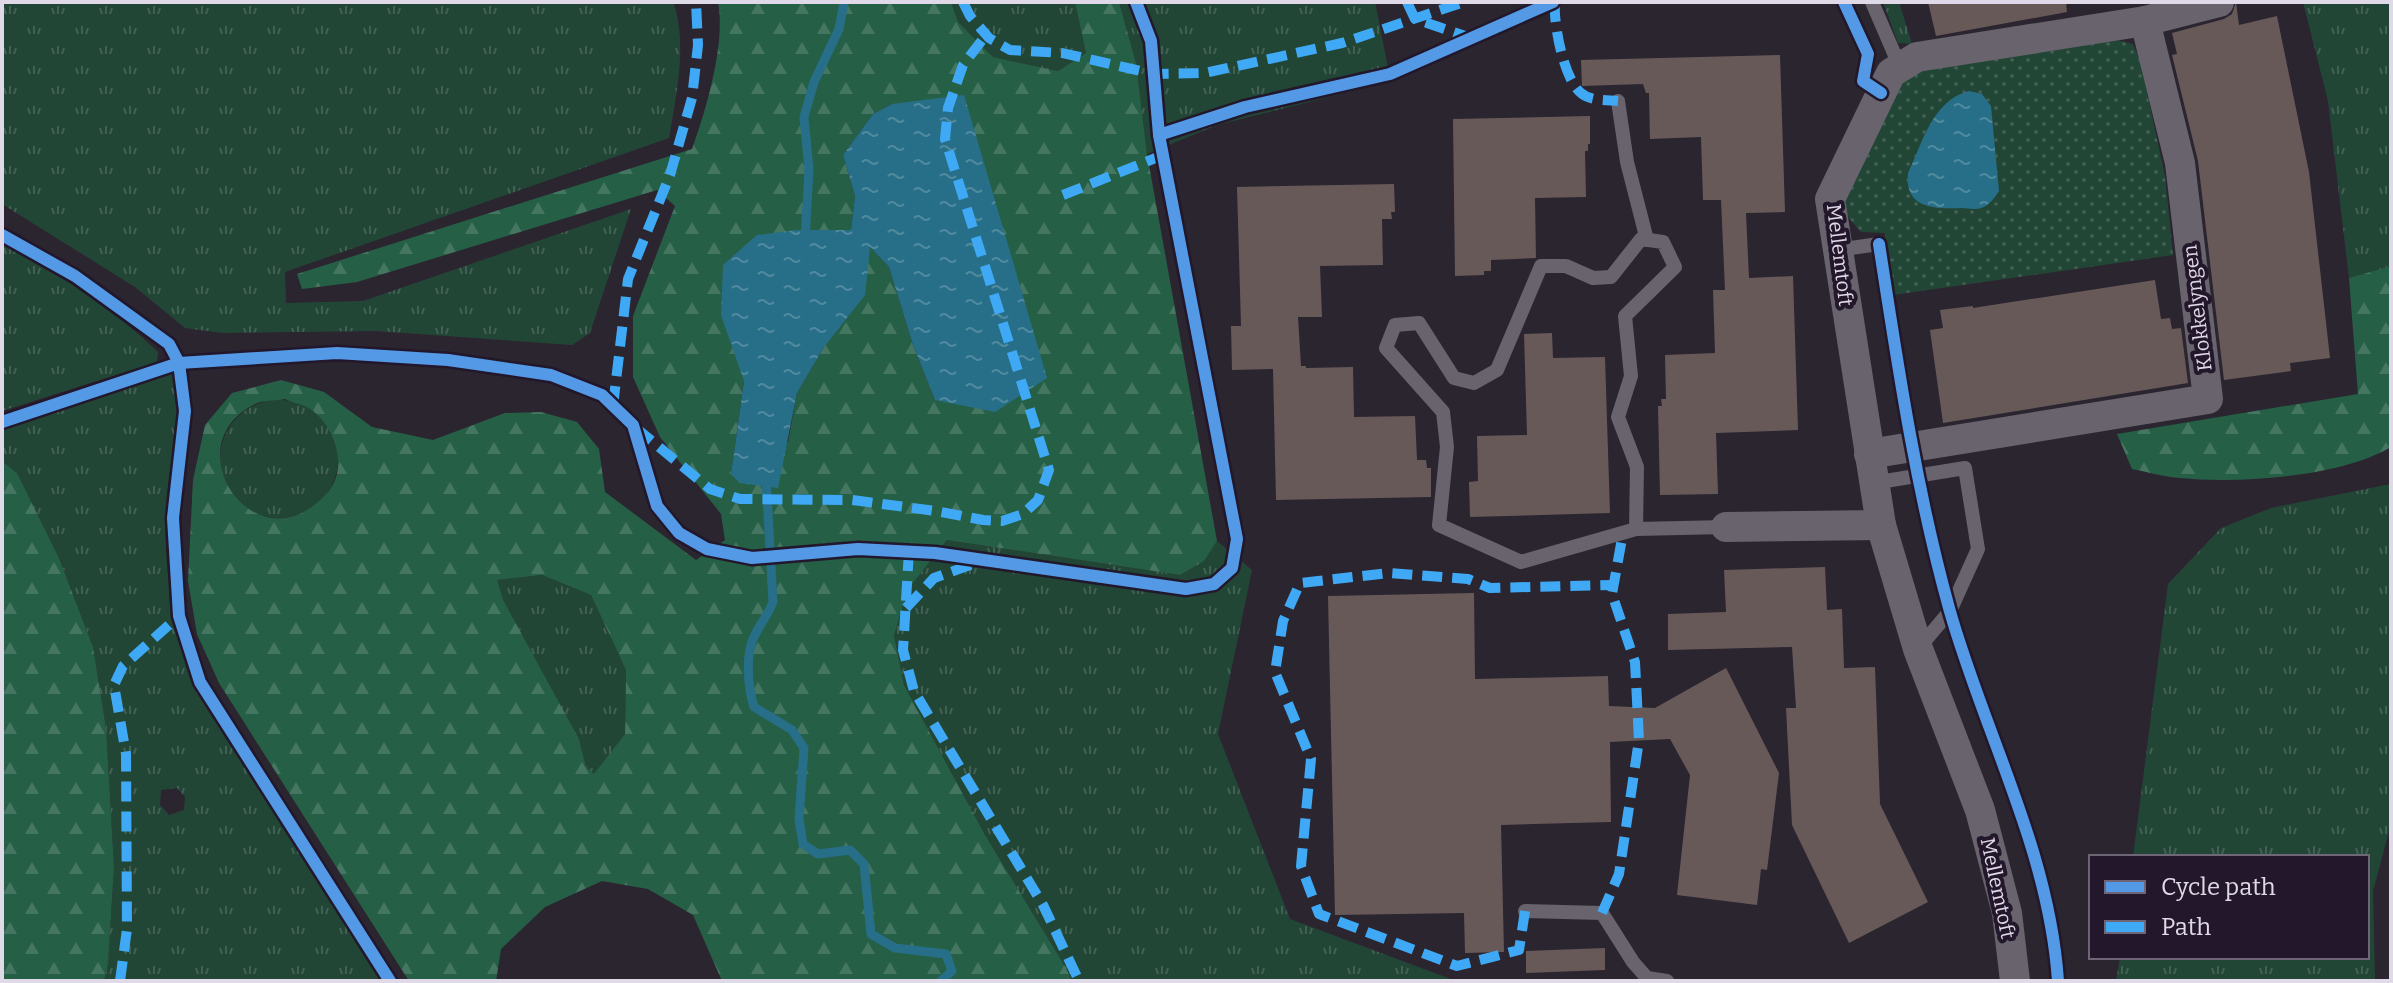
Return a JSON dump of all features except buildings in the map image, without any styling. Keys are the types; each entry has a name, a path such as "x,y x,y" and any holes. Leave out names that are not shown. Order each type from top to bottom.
{"street":[{"path":"1900,67 1917,57 2145,21 2219,2"},
{"name":"Klokkelyngen","path":"1871,469 2208,399 2180,163 2145,21"},
{"name":"Mellemtoft","path":"1900,67 1891,73 1830,199 1881,525 1918,649 1980,810 2007,913 2015,981"},
{"path":"1726,527 1881,525"}],"lane":[{"path":"1872,2 1900,67"},
{"path":"1618,101 1627,162 1647,240"},
{"path":"1636,529 1637,467 1618,417 1631,376 1625,316 1675,267 1663,242 1641,239 1611,277 1593,278 1566,266 1541,266 1497,370 1474,383 1454,378 1419,323 1395,325 1386,348 1443,412 1447,447 1439,525 1521,562 1636,529 1726,527"},
{"path":"1837,250 1879,244"},
{"path":"1871,469 1965,468 1978,549 1950,611 1918,649"},
{"path":"1525,911 1602,913 1633,962 1647,978 1667,981"}],"green space":[{"path":"2,2 673,2 680,34 680,52 669,138 285,272 286,303 363,301 631,209 590,333 572,345 376,331 222,333 185,328 135,287 2,204"},
{"path":"718,2 951,2 958,22 993,57 1058,71 1086,53 1075,2 1119,2 1136,63 1147,154 1217,541 1204,561 1180,575 947,540 908,589 894,635 904,685 985,835 1072,981 722,981 693,915 648,889 602,881 545,907 501,949 496,981 409,981 219,683 197,634 188,581 193,480 205,425 232,393 281,380 324,392 372,427 433,440 505,413 541,412 577,422 599,449 605,492 696,560 725,540 721,514 660,437 633,377 633,316 675,206 657,190 357,282 302,289 297,274 692,149 713,76 720,18","holes":["892,104 935,400 913,345 889,267 870,247 824,347 797,393 788,442 731,474 744,381 797,230 851,230 855,196 843,155 873,114","285,399 307,407 328,428 337,449 334,482 328,492 301,513 275,518 252,511 233,494 222,472 221,447 231,423 262,402","542,575 591,595 626,670 625,734 594,774 586,767 579,739 503,600 497,580"]},
{"path":"951,2 1075,2 1086,53 1058,71 993,57 958,22"},
{"path":"1119,2 1375,2 1390,78 1369,87 1217,125 1147,154 1136,63"},
{"path":"1883,2 1899,2 1912,44 1898,43"},
{"path":"2303,2 2391,2 2391,266 2349,278 2328,101"},
{"path":"2116,40 2133,44 2140,60 2165,176 2173,255 1893,295 1885,233 1861,232 1847,216 1844,188 1907,73"},
{"path":"2,243 64,279 122,320 158,352 157,362 2,411"},
{"path":"2391,266 2391,447 2370,457 2317,472 2259,479 2204,480 2132,469 2117,434 2358,394 2349,278"},
{"path":"174,371 178,417 167,494 166,541 169,588 184,656 192,678 382,981 104,981 108,964 114,867 106,728 93,647 59,558 17,473 2,461 2,428","holes":["177,788 185,797 184,810 169,815 160,805 161,790"]},
{"path":"279,400 302,405 321,417 333,436 338,459 333,482 321,501 302,513 279,518 256,513 237,501 225,482 220,459 225,436 237,417 256,405"},
{"path":"2,461 17,473 59,558 93,647 106,728 114,867 108,964 104,981 2,981"},
{"path":"2391,484 2391,824 2373,891 2375,981 2116,981 2120,959 2369,959 2369,855 2133,855 2168,584 2221,528 2271,508"},
{"path":"947,540 1180,575 1204,561 1217,541 1252,570 1218,734 1290,919 1456,981 1072,981 985,835 904,685 894,635 908,589"},
{"path":"542,575 591,595 626,670 625,734 594,775 586,767 579,739 502,600 496,580"}],"water":[{"path":"1969,91 1982,94 1991,106 1999,191 1979,209 1923,204 1911,194 1908,173 1937,113 1956,96"},
{"path":"964,95 1047,378 995,412 935,400 913,345 889,267 870,247 865,295 824,347 797,393 778,488 740,483 731,474 744,381 721,315 723,265 757,235 797,230 851,230 855,196 843,155 873,114 892,104"}],"waterway":[{"path":"805,239 809,170 804,117 814,82 839,29 844,2"},
{"path":"766,478 773,602 749,653 749,681 754,707 792,730 804,748 799,819 803,844 818,854 850,850 864,864 871,934 895,948 946,954 952,971 941,981"}],"marked path":[{"path":"613,406 628,279 670,175 692,98 698,45 696,2"},
{"path":"963,2 970,16 989,38 1010,50 1062,53 1154,74 1205,73 1342,43 1464,2"},
{"path":"1407,2 1415,19 1471,38"},
{"path":"1555,2 1561,50 1575,86 1589,97 1618,101"},
{"path":"636,428 710,489 740,499 852,500 1002,521 1023,514 1038,500 1049,470 945,139 948,108 963,65 986,35"},
{"path":"1063,195 1163,155"},
{"path":"1602,913 1619,874 1639,740 1635,662 1612,594 1623,533"},
{"path":"909,551 903,650 914,691 1043,905 1079,981"},
{"path":"906,608 934,578 976,563"},
{"path":"1525,911 1519,950 1457,966 1319,914 1301,866 1311,759 1275,672 1283,621 1300,583 1389,573 1468,579 1490,588 1613,585"},
{"path":"120,981 127,929 126,754 114,685 123,666 179,616"}],"cycle path":[{"path":"2,422 179,363 337,353 448,360 551,375 602,395 633,425 657,506 679,533 707,549 752,558 858,549 935,553 1186,589 1214,584 1232,568 1237,539 1159,135 1151,41 1136,2"},
{"path":"1159,135 1245,107 1390,74 1553,2"},
{"path":"1844,2 1868,54 1863,81 1881,93"},
{"path":"2,235 75,276 169,344 179,363 185,411 173,518 179,616 200,682 390,981"},
{"path":"1879,244 1909,428 1937,563 1963,655 2029,838 2052,932 2058,981"}]}
